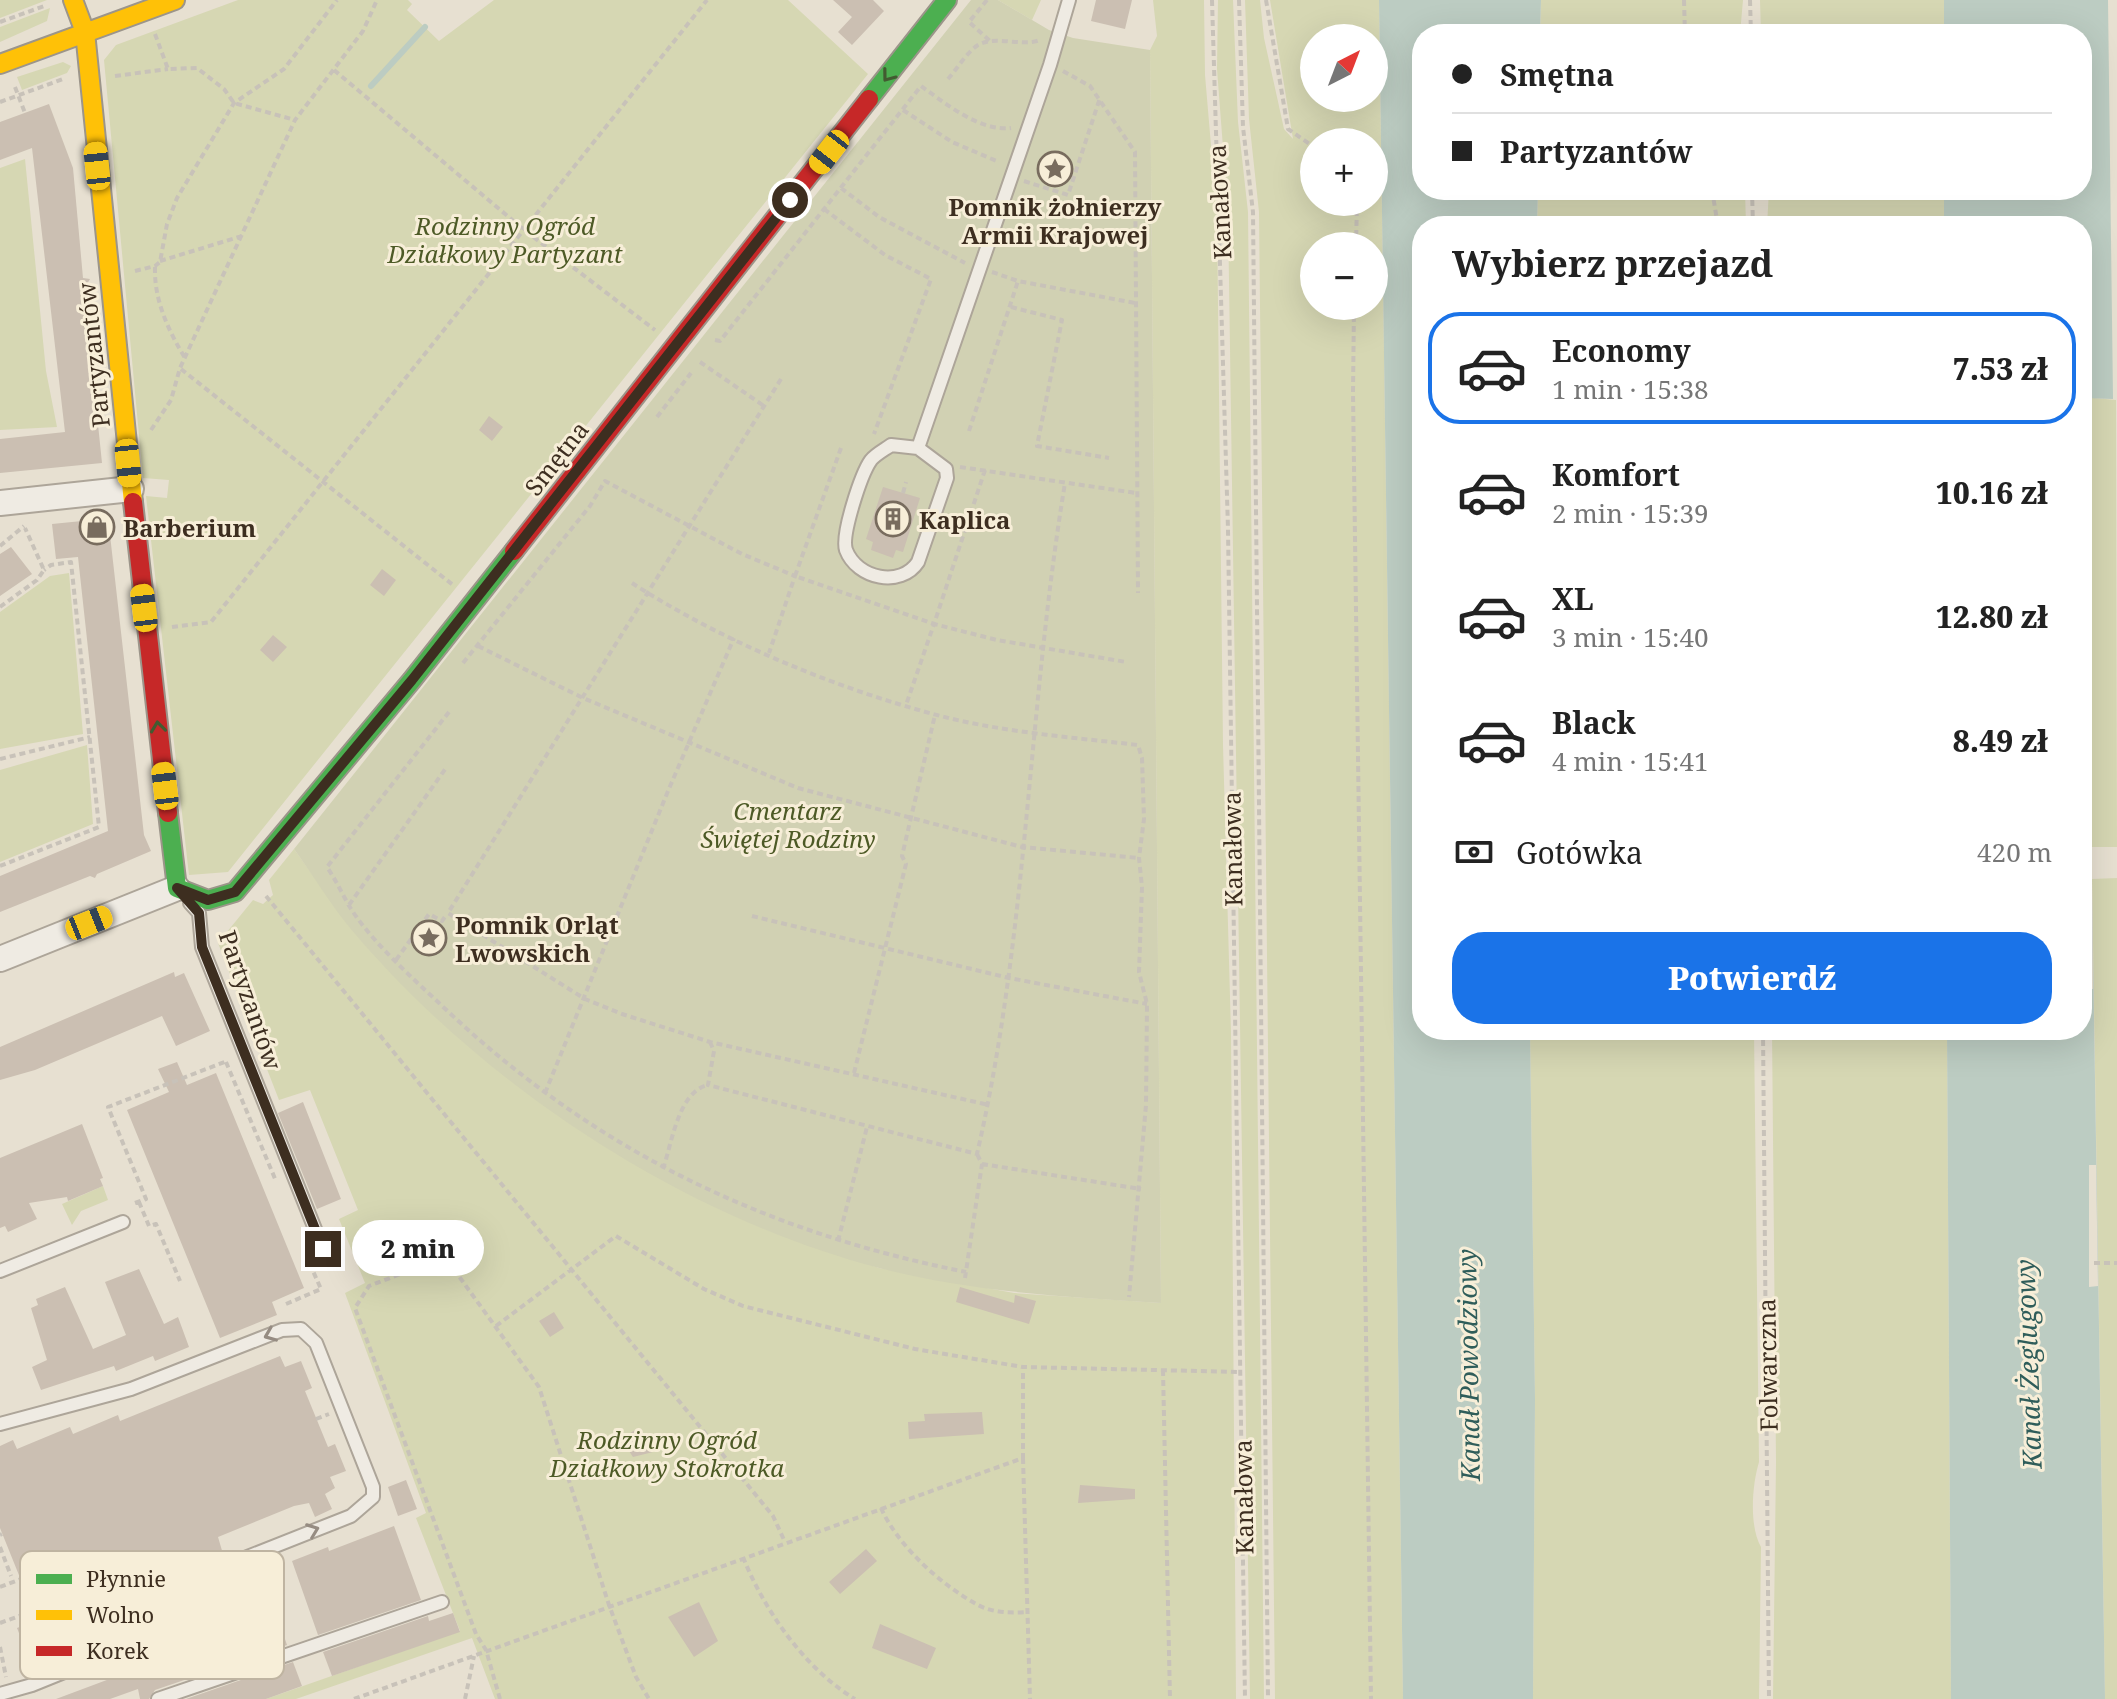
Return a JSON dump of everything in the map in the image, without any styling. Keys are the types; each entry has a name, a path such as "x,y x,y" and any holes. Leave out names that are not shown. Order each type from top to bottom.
{"street":[{"path":"0,64 175,0"},
{"name":"Partyzantów","path":"64,1 85,32 126,444 177,888"},
{"name":"Smętna","path":"177,888 208,900 235,892 248,877 473,602 936,7"},
{"path":"0,503 131,489"},
{"path":"0,959 177,888"}],"lane":[{"path":"918,448 1050,65 1069,0"},
{"path":"891,445 918,448 946,469 945,486 913,571 894,578 863,570 847,553 844,535 870,461 891,445"},
{"name":"Partyzantów","path":"177,888 199,913 202,947 323,1249"},
{"path":"0,1271 123,1222"},
{"path":"2,1423 131,1389 282,1330 301,1329 316,1343 373,1487 373,1497 351,1516 262,1551"},
{"path":"284,1656 442,1602"},
{"path":"3,1688 32,1685 47,1679"},
{"path":"158,1699 217,1679"}],"path":[{"path":"160,262 167,224 177,198 234,103 284,69 337,0"},
{"path":"126,444 135,442 156,426 171,400 180,368 295,120 370,20 377,0"},
{"path":"166,628 211,622 707,0"},
{"path":"987,0 969,22 990,41"},
{"name":"Kanałowa","path":"1212,0 1228,513 1245,1699"},
{"path":"1239,0 1243,127 1253,258 1268,1699"},
{"path":"1266,0 1288,129 1300,137"},
{"path":"1684,0 1685,24"},
{"path":"1750,0 1751,24"},
{"path":"0,22 64,1"},
{"path":"152,26 168,69"},
{"path":"948,79 977,46 990,41 1028,45 1040,39"},
{"path":"1050,65 1080,78 1100,98 1135,152 1138,593"},
{"path":"100,77 197,68 224,89 234,103 295,120"},
{"path":"334,70 523,229 676,345"},
{"path":"0,102 68,77"},
{"path":"720,341 921,86 955,110 1000,129 1011,128 1025,133"},
{"path":"18,95 25,113"},
{"path":"903,110 952,142 1068,195 1100,98"},
{"path":"841,188 900,229 979,268 1018,281 1135,303"},
{"path":"824,209 885,255 931,279 874,434"},
{"path":"109,276 155,266 242,236"},
{"path":"155,266 154,286 162,313 185,358"},
{"path":"969,431 1018,281"},
{"path":"1011,307 1062,320 1037,446 1109,458"},
{"path":"1354,320 1371,1699"},
{"path":"700,362 764,406"},
{"path":"180,368 473,602"},
{"path":"396,960 429,914 442,921 448,913 781,379"},
{"path":"946,469 964,466 1136,493"},
{"path":"985,470 934,624 1126,662"},
{"path":"460,666 590,506 605,481 690,527 795,576 769,653"},
{"path":"903,493 906,482"},
{"path":"449,712 327,867 349,905 396,960 479,1040 545,1094 663,1170 743,1206 838,1241 885,1256 966,1275 982,1164 977,1154 989,1105 1009,978 1041,647 1065,483"},
{"path":"25,528 44,570"},
{"path":"0,607 37,580 51,565 71,562 99,827 0,866"},
{"path":"632,583 734,638 836,682 935,715 1033,733 1138,745 1142,758 1144,819 1139,858 1142,923 1139,972 1147,1004 1141,1189 1129,1297"},
{"path":"545,1094 734,638"},
{"path":"478,646 583,698 689,745 798,788 1022,847 1139,858"},
{"path":"854,1073 906,864 902,856 935,715"},
{"path":"0,759 90,737"},
{"path":"349,905 446,768"},
{"path":"248,877 773,1516 785,1542"},
{"path":"448,913 585,999 710,1042 989,1105"},
{"path":"752,916 1009,978 1147,1004"},
{"name":"Folwarczna","path":"1763,1040 1769,1699"},
{"path":"708,1085 714,1051 710,1042"},
{"path":"180,1281 156,1224 149,1226 137,1202 146,1199 108,1107 244,1055"},
{"path":"226,1062 279,1190"},
{"path":"663,1170 687,1097 697,1087 708,1085 977,1154"},
{"path":"838,1241 867,1126"},
{"path":"982,1164 1141,1189"},
{"path":"496,1326 616,1236 704,1289 743,1306 915,1349 1023,1367 1242,1372"},
{"path":"286,1304 321,1289 303,1247"},
{"path":"500,1699 486,1650 476,1634 355,1308 369,1286 445,1257 539,1387 609,1605 636,1677 649,1699"},
{"path":"2094,1263 2117,1263"},
{"path":"1023,1367 1030,1699"},
{"path":"1163,1370 1170,1699"},
{"path":"316,1419 327,1415"},
{"path":"354,1699 1023,1458"},
{"path":"881,1508 888,1524 934,1573 978,1605 1003,1612 1028,1612"},
{"path":"0,1547 2,1562 11,1576"},
{"path":"743,1557 760,1593 809,1661 855,1699"},
{"path":"0,1587 20,1579"},
{"path":"0,1623 20,1616"},
{"path":"0,1647 3,1688"},
{"path":"465,1699 474,1656"}],"green space":[{"path":"0,0 47,0 0,18"},
{"name":"Rodzinny Ogród Działkowy Partyzant","path":"238,0 408,0 412,4 407,10 439,41 494,0 788,0 868,74 228,872 189,875 146,496 167,498 169,480 143,478 104,60 116,45"},
{"name":"Cmentarz Świętej Rodziny","path":"971,0 998,0 1049,30 1073,38 1150,50 1161,1303 984,1288 879,1268 805,1245 731,1215 659,1179 523,1091 460,1040 403,986 350,928 294,849"},
{"path":"998,0 1041,0 1032,20"},
{"name":"Rodzinny Ogród Działkowy Stokrotka","path":"1153,0 1204,0 1205,75 1217,216 1223,745 1231,1033 1236,1699 495,1699 472,1638 296,1699 266,1699 460,1631 416,1518 426,1513 345,1293 365,1283 339,1219 358,1210 310,1090 279,1100 218,943 253,900 263,904 273,895 269,880 294,849 350,927 398,979 521,1088 778,1233 879,1268 1014,1293 1161,1303 1150,50 1157,36"},
{"path":"1218,0 1233,0 1238,122 1248,212 1264,1699 1250,1699 1228,213 1217,69"},
{"path":"1245,0 1260,0 1264,38 1284,129 1293,139 1270,0 1379,0 1379,24 1300,24 1300,112 1381,112 1381,128 1300,128 1300,216 1382,216 1382,232 1300,232 1300,320 1384,320 1403,1699 1275,1699 1259,212 1249,119"},
{"path":"1541,0 1743,0 1741,24 1540,24"},
{"path":"1760,0 1944,0 1944,24 1761,24"},
{"path":"50,8 47,21 0,42 0,27"},
{"path":"63,62 71,66 67,73 22,90 17,77"},
{"path":"25,159 46,371 57,427 0,430 0,168"},
{"path":"1538,200 1745,200 1746,216 1537,216"},
{"path":"1768,200 1944,200 1944,216 1768,216"},
{"path":"2092,398 2116,400 2117,847 2092,847"},
{"path":"69,573 83,734 0,749 0,612 50,576"},
{"path":"87,745 93,824 0,862 0,770"},
{"path":"2117,878 2117,1699 2105,1699 2092,879"},
{"path":"1530,1040 1754,1040 1759,1462 1753,1505 1761,1547 1759,1699 1533,1699 1535,1399"},
{"path":"1772,1040 1947,1040 1951,1699 1773,1699 1776,1462"},
{"path":"103,1186 108,1200 81,1211 72,1225 62,1204"}],"water":[{"name":"Kanał Powodziowy","path":"1379,0 1541,0 1540,24 1412,24 1412,200 1538,200 1537,216 1412,216 1412,1040 1530,1040 1535,1399 1533,1699 1403,1699 1384,320 1388,320 1388,232 1382,232 1382,216 1388,216 1388,128 1381,128 1381,112 1388,112 1388,24 1379,24"},
{"path":"1944,0 2108,0 2113,399 2092,398 2092,216 1944,216 1944,200 2092,200 2092,24 1944,24"},
{"name":"Kanał Żeglugowy","path":"2092,894 2105,1699 1951,1699 1947,1040 2092,1040"}],"pier":[{"path":"2092,879 2093,989 2092,989"},
{"path":"2089,1165 2096,1165 2098,1286 2089,1287"}],"building":[{"path":"833,0 873,0 884,11 852,45 838,32 852,17"},
{"path":"1096,0 1132,0 1125,29 1091,21"},
{"path":"49,104 73,168 83,278 90,279 84,289 102,463 0,473 0,439 65,432 32,148 0,160 0,122"},
{"path":"489,416 503,427 492,441 479,430"},
{"name":"Kaplica","path":"883,487 920,498 903,552 896,550 893,558 871,550 873,542 866,539"},
{"path":"92,520 92,525 104,524 105,536 110,535 144,835 151,851 97,874 95,878 90,876 0,912 0,876 108,831 78,557 56,559 52,524"},
{"path":"11,547 32,574 0,596 0,554"},
{"path":"382,569 396,580 384,596 370,585"},
{"path":"273,635 287,647 273,662 260,650"},
{"path":"174,972 175,977 184,973 210,1031 176,1046 162,1016 35,1070 0,1080 0,1047"},
{"path":"177,1062 187,1085 216,1073 304,1288 272,1302 277,1315 220,1338 127,1110 169,1092 158,1069"},
{"path":"303,1102 341,1199 317,1209 278,1113"},
{"path":"82,1124 103,1178 100,1179 103,1186 68,1201 67,1197 29,1203 37,1219 8,1232 5,1226 0,1228 0,1158"},
{"path":"139,1269 164,1324 178,1317 189,1347 155,1361 153,1356 116,1371 114,1366 41,1390 32,1367 47,1360 31,1308 38,1305 36,1299 65,1287 93,1349 126,1335 105,1282"},
{"path":"960,1287 1014,1303 1015,1295 1036,1301 1029,1324 956,1302"},
{"path":"554,1312 564,1328 550,1337 539,1321"},
{"path":"280,1356 285,1367 301,1361 312,1388 305,1391 328,1447 335,1444 346,1471 330,1477 335,1488 325,1494 332,1509 315,1517 309,1503 294,1506 218,1537 222,1551 20,1551 20,1578 0,1528 0,1446 13,1440 17,1449 70,1427 73,1434 118,1415 120,1421"},
{"path":"982,1412 984,1434 909,1439 908,1422 925,1421 924,1414"},
{"path":"638,1428 653,1452 633,1457 621,1439"},
{"path":"406,1480 417,1509 398,1516 388,1487"},
{"path":"1080,1485 1135,1489 1135,1499 1078,1503"},
{"path":"394,1526 421,1600 318,1635 292,1561 328,1547 329,1551"},
{"path":"866,1549 877,1561 840,1594 829,1582"},
{"path":"699,1602 718,1641 694,1657 668,1617"},
{"path":"453,1613 460,1632 332,1676 323,1652 428,1616 429,1621"},
{"path":"880,1624 936,1648 927,1669 872,1648"},
{"path":"293,1662 302,1686 266,1699 186,1699 244,1679 284,1679 284,1665"},
{"path":"109,1679 187,1679 155,1690 149,1699 140,1699 138,1689 110,1699 56,1699"}],"waterway":[{"path":"371,86 425,27"}],"traffic: fast":[{"path":"869,99 947,0"},
{"path":"168,813 177,888 208,900 235,892 412,680 514,551"}],"traffic: slow":[{"path":"73,0 85,32 133,502"},
{"path":"0,64 175,0"}],"traffic: jam":[{"path":"514,551 869,99"},
{"path":"133,502 168,813"}],"place":[{"name":"Pomnik żołnierzy Armii Krajowej","path":"1055,169"},
{"name":"Kaplica","path":"893,519"},
{"name":"Barberium","path":"97,527"},
{"name":"Pomnik Orląt Lwowskich","path":"429,938"}],"route":[{"path":"323,1249 202,947 199,913 177,888 208,900 235,892 412,680 790,200"}]}
